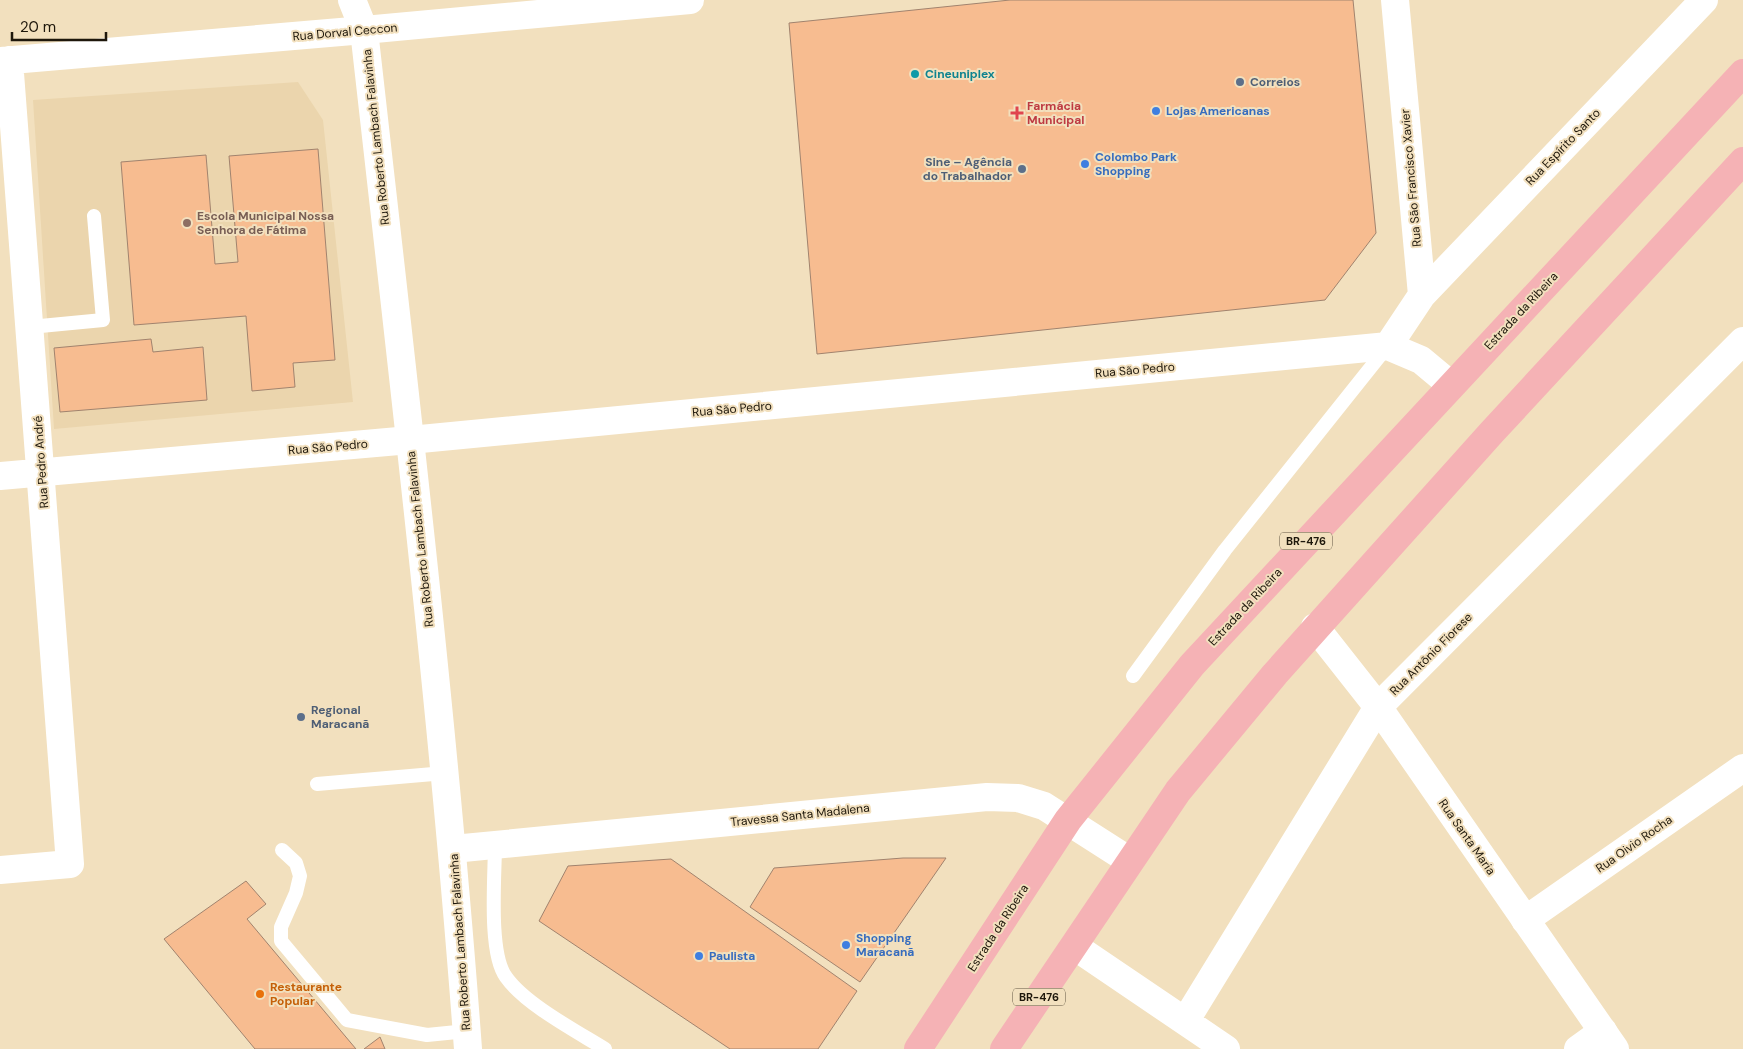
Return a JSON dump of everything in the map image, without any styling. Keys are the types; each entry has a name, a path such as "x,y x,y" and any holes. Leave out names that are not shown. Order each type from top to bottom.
{"main road":[{"name":"Estrada da Ribeira","path":"918,1049 1068,820 1192,666 1451,385 1743,74"},
{"name":"BR-476","path":"1004,1049 1178,791 1315,627 1743,161"}],"street":[{"name":"Rua Roberto Lambach Falavinha","path":"352,0 364,30 410,440 453,849 467,1040"},
{"name":"Rua Dorval Ceccon","path":"5,60 690,0"},
{"name":"Rua São Francisco Xavier","path":"1395,0 1422,295"},
{"name":"Rua Espírito Santo","path":"1422,295 1704,0"},
{"name":"Rua Pedro André","path":"0,870 70,864 42,472 5,60"},
{"path":"1388,346 1422,295"},
{"name":"Rua Antônio Fiorese","path":"1186,1020 1378,707 1743,341"},
{"name":"Rua São Pedro","path":"0,476 410,440 1388,346 1421,360 1451,385"},
{"name":"Rua Santa Maria","path":"1315,627 1378,707 1609,1040"},
{"name":"Rua Oivio Rocha","path":"1525,920 1743,768"},
{"name":"Travessa Santa Madalena","path":"453,849 987,797 1018,798 1044,806 1130,861"},
{"path":"1074,946 1186,1020 1226,1049"},
{"path":"1578,1049 1609,1040"}],"lane":[{"path":"30,327 103,320 94,216"},
{"path":"1133,676 1225,550 1388,346"},
{"path":"317,784 445,773"},
{"path":"495,844 496,947 505,976 537,1007 604,1049"},
{"path":"282,850 296,863 300,876 296,893 280,927 282,941 347,1020 427,1035 467,1040"}],"shaded area":[{"name":"Escola Municipal Nossa Senhora de Fátima","path":"298,82 323,120 353,402 54,429 33,100"}],"building":[{"name":"Colombo Park Shopping","path":"1010,0 1353,0 1376,233 1325,300 817,354 789,23"},
{"path":"318,149 335,360 293,363 295,387 252,391 246,316 134,325 121,162 206,155 215,264 238,262 229,156"},
{"path":"151,339 153,352 203,347 207,400 60,412 54,348"},
{"name":"Shopping Maracanã","path":"903,858 946,858 860,982 750,907 774,868"},
{"name":"Paulista","path":"671,859 857,991 818,1049 730,1049 539,921 568,866"},
{"name":"Restaurante Popular","path":"246,881 266,904 247,919 356,1049 255,1049 164,939"},
{"path":"380,1037 385,1049 364,1049"}],"place":[{"name":"Cineuniplex","path":"915,74"},
{"name":"Correios","path":"1240,82"},
{"name":"Lojas Americanas","path":"1156,111"},
{"name":"Farmácia Municipal","path":"1017,113"},
{"name":"Colombo Park Shopping","path":"1085,164"},
{"name":"Sine – Agência do Trabalhador","path":"1022,169"},
{"name":"Escola Municipal Nossa Senhora de Fátima","path":"187,223"},
{"name":"Regional Maracanã","path":"301,717"},
{"name":"Shopping Maracanã","path":"846,945"},
{"name":"Paulista","path":"699,956"},
{"name":"Restaurante Popular","path":"260,994"}]}
